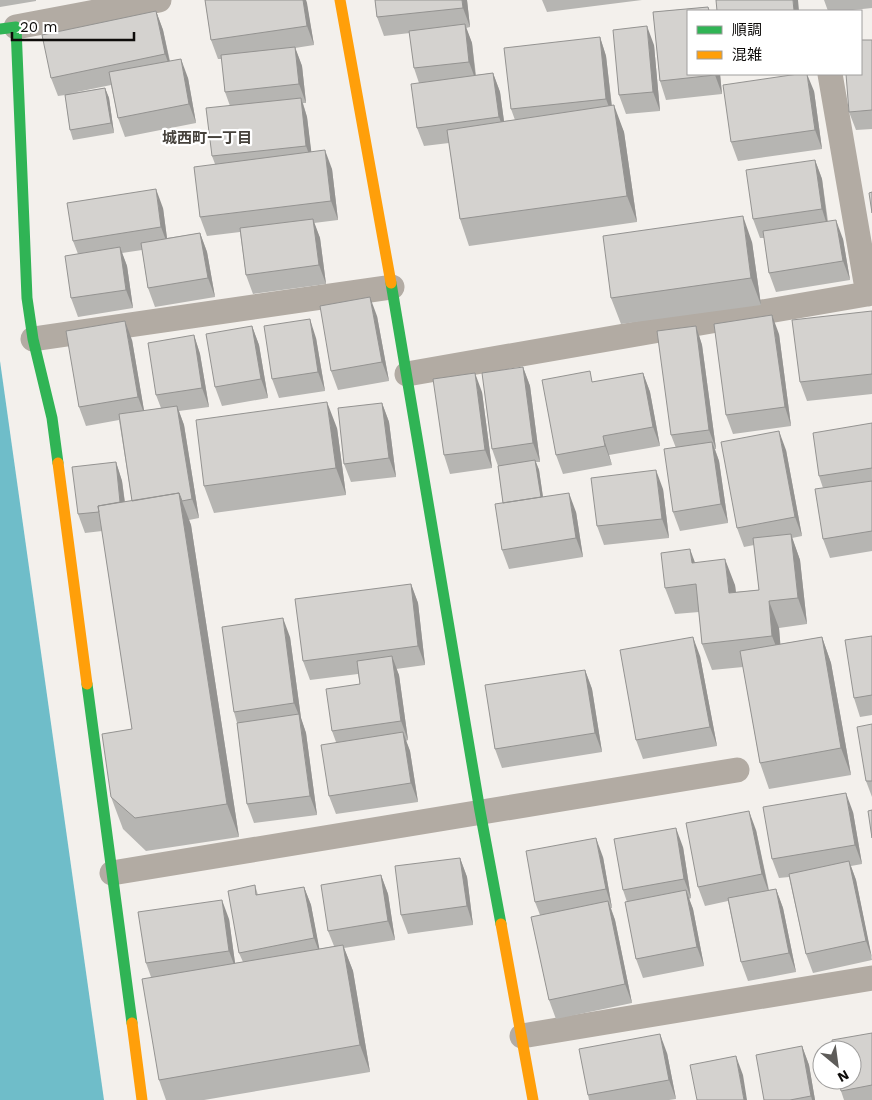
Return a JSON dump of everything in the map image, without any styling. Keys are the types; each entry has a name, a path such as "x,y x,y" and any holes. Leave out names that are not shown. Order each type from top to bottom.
{"street":[{"path":"340,0 392,286 480,811 533,1100"},
{"path":"8,28 27,298 33,339 52,418 142,1100"}],"lane":[{"path":"8,28 159,0"},
{"path":"406,374 870,294 830,75"},
{"path":"33,339 392,286"},
{"path":"112,873 737,770"},
{"path":"522,1036 872,978"}],"water":[{"path":"0,361 104,1100 0,1100"}],"building":[{"path":"205,0 303,0 307,26 211,40"},
{"path":"375,0 462,0 463,8 377,17"},
{"path":"716,0 793,0 794,10 717,10"},
{"path":"708,7 709,10 687,10 687,75 715,75 660,81 653,12"},
{"path":"156,11 165,54 51,78 42,35"},
{"path":"465,24 469,62 414,68 409,31"},
{"path":"647,26 653,92 619,95 613,30"},
{"path":"600,37 606,99 511,109 504,48"},
{"path":"862,40 872,40 872,110 849,112 846,75 862,75"},
{"path":"295,47 299,84 225,92 221,55"},
{"path":"181,59 189,104 118,118 109,72"},
{"path":"493,73 499,117 417,128 411,84"},
{"path":"791,75 807,75 815,130 731,142 723,85"},
{"path":"105,88 111,123 70,130 65,95"},
{"path":"301,98 306,146 212,156 206,108"},
{"path":"614,105 627,196 460,219 447,130"},
{"path":"325,150 331,201 200,217 194,167"},
{"path":"815,160 822,209 753,219 746,170"},
{"path":"156,189 161,227 73,241 67,203"},
{"path":"872,192 872,213 869,193"},
{"path":"743,216 751,278 611,298 603,236"},
{"path":"313,219 319,265 246,275 240,228"},
{"path":"836,220 843,261 769,273 763,231"},
{"path":"200,233 208,278 148,288 141,243"},
{"path":"120,247 126,290 71,298 65,256"},
{"path":"370,297 382,362 331,371 320,306"},
{"path":"872,311 872,374 800,382 792,320"},
{"path":"772,315 785,407 726,415 714,324"},
{"path":"310,319 318,372 272,379 264,326"},
{"path":"125,321 138,397 79,407 66,331"},
{"path":"252,326 261,379 215,387 206,334"},
{"path":"696,326 709,430 671,435 657,331"},
{"path":"194,335 202,388 156,395 148,343"},
{"path":"523,367 533,443 492,449 482,373"},
{"path":"590,371 592,382 643,373 653,427 603,436 605,446 556,455 542,380"},
{"path":"475,373 485,450 444,455 433,379"},
{"path":"327,402 336,468 204,486 196,420"},
{"path":"382,403 389,458 344,464 338,408"},
{"path":"177,406 192,499 182,501 179,493 132,501 119,414"},
{"path":"872,423 872,468 819,476 813,433"},
{"path":"779,431 795,517 737,528 721,442"},
{"path":"712,442 721,504 673,512 664,449"},
{"path":"535,460 541,497 503,503 498,466"},
{"path":"116,462 120,502 98,506 99,512 78,514 72,467"},
{"path":"656,470 662,519 597,526 591,478"},
{"path":"872,481 872,531 823,539 815,489"},
{"path":"179,493 227,804 135,818 111,797 102,734 132,729 98,506"},
{"path":"569,493 576,538 502,550 495,504"},
{"path":"791,534 798,598 769,601 772,636 702,644 696,584 665,588 661,553 690,549 692,563 725,559 729,593 759,590 753,538"},
{"path":"411,584 418,646 303,661 295,599"},
{"path":"283,618 294,703 234,712 222,627"},
{"path":"872,636 872,695 854,698 845,640"},
{"path":"693,637 710,727 636,740 620,650"},
{"path":"822,637 841,748 760,763 740,651"},
{"path":"392,656 401,721 332,731 326,689 360,684 357,661"},
{"path":"585,670 595,733 495,749 485,685"},
{"path":"299,714 310,796 247,804 237,723"},
{"path":"872,724 872,781 866,781 857,727"},
{"path":"403,732 411,783 329,796 321,745"},
{"path":"846,793 855,845 772,859 763,807"},
{"path":"872,810 872,838 868,811"},
{"path":"749,811 762,874 698,887 686,823"},
{"path":"676,828 684,879 623,890 614,839"},
{"path":"596,838 606,889 535,902 526,851"},
{"path":"460,858 467,906 401,915 395,866"},
{"path":"849,861 866,941 806,954 789,874"},
{"path":"381,875 388,921 328,931 321,885"},
{"path":"255,885 256,895 304,887 314,938 239,953 228,891"},
{"path":"776,889 789,953 741,962 728,898"},
{"path":"686,890 697,947 636,959 625,902"},
{"path":"222,900 229,951 146,963 138,912"},
{"path":"608,901 625,984 549,1000 531,917"},
{"path":"343,945 360,1045 159,1080 142,979"},
{"path":"872,1033 872,1085 862,1087 862,1040 832,1040"},
{"path":"660,1034 669,1080 588,1095 579,1049"},
{"path":"802,1046 811,1096 790,1100 764,1100 756,1055"},
{"path":"736,1056 744,1100 697,1100 690,1065"}],"traffic: fast":[{"path":"0,29 16,27 27,298 33,339 52,418 58,463"},
{"path":"391,283 480,811 501,924"},
{"path":"87,684 132,1023"}],"traffic: slow":[{"path":"340,0 391,283"},
{"path":"58,463 87,684"},
{"path":"501,924 533,1100"},
{"path":"132,1023 142,1100"}],"district":[{"name":"城西町一丁目","path":"207,138"}]}
